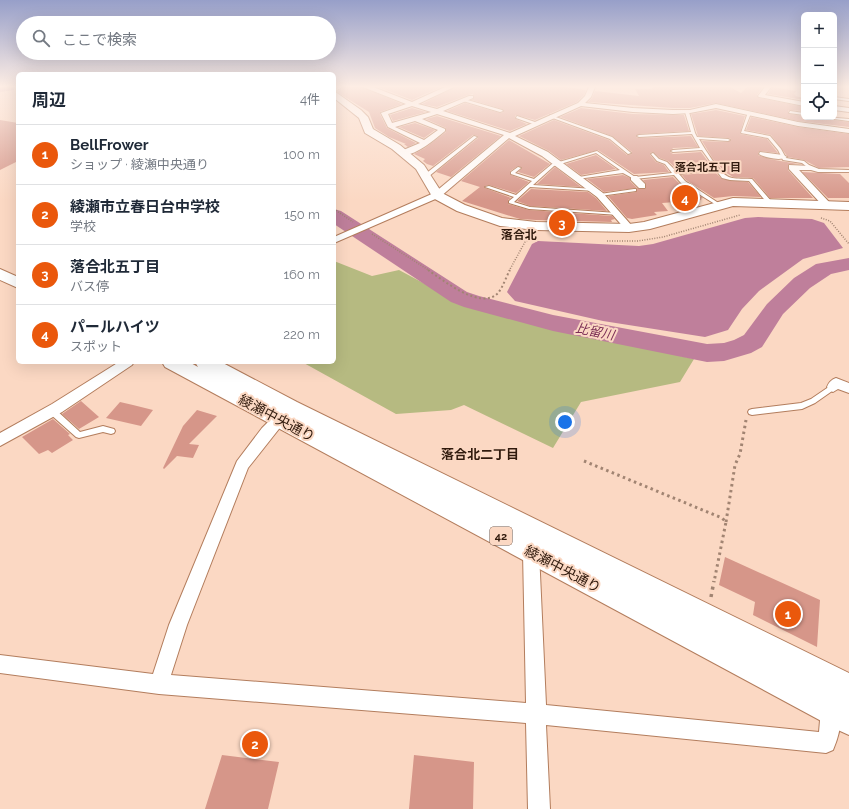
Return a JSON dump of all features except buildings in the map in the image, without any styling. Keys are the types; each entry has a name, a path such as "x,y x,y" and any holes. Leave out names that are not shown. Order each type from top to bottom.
{"main road":[{"path":"0,259 16,266"},
{"path":"0,274 16,281"},
{"name":"綾瀬中央通り","path":"176,364 531,552 843,706"},
{"name":"綾瀬中央通り","path":"209,364 843,706"}],"street":[{"path":"366,125 369,131 404,153 420,167 437,195 461,208 500,222 536,226 629,228 659,222 732,202 849,206"},
{"path":"390,126 395,125"},
{"path":"404,153 421,146 443,130 430,125"},
{"path":"477,125 509,135 545,154 579,178 597,193 629,228"},
{"path":"336,239 437,195 502,139 530,125"},
{"path":"810,125 849,131"},
{"path":"390,126 425,142"},
{"path":"762,154 783,157"},
{"path":"808,168 792,167 827,205"},
{"path":"634,178 638,188"},
{"path":"0,440 52,411 125,364"},
{"path":"833,387 836,383 849,388"},
{"path":"159,684 178,625 242,466 267,432 280,420"},
{"path":"531,552 539,809"},
{"path":"0,664 159,684 535,714 826,743 829,733 843,706"}],"lane":[{"path":"575,125 611,138 629,154"},
{"path":"691,125 693,133 702,149 724,176 730,179 750,180 770,203"},
{"path":"745,125 742,132 769,137 780,150 784,159 803,162 808,168 816,170 849,171"},
{"path":"639,136 693,133"},
{"path":"426,176 475,137"},
{"path":"696,138 728,140"},
{"path":"673,151 702,149"},
{"path":"617,214 528,208 511,202 552,165 597,152 634,178 718,169"},
{"path":"653,154 658,160 666,163 683,182 718,205"},
{"path":"519,168 512,173 536,181"},
{"path":"579,178 625,171"},
{"path":"843,171 849,176"},
{"path":"530,186 597,193 638,188"},
{"path":"487,187 517,197"},
{"path":"752,412 802,406 833,387"},
{"path":"52,411 79,435 103,429 111,431"}],"path":[{"path":"336,210 360,228 463,293 484,299 498,293 525,242 535,238"},
{"path":"603,240 638,241 663,237 733,216 746,214"},
{"path":"816,216 830,221 849,244"},
{"path":"711,596 726,522 735,465 740,454 745,423 752,412"},
{"path":"584,461 690,504 722,518 726,522"}],"green space":[{"path":"336,262 372,276 399,270 470,308 694,359 680,382 581,402 553,448 464,405 451,410 396,414 306,364 336,364"}],"shaded area":[{"path":"745,218 812,219 824,223 843,248 803,259 759,291 742,309 728,330 705,337 603,321 515,301 507,292 532,244 538,241 639,246 653,244"}],"waterway":[{"name":"比留川","path":"336,216 459,297 472,302 553,323 707,353 724,352 742,347 753,341 775,309 802,283 824,269 849,264"}],"place":[{"name":"パールハイツ","path":"685,198"},
{"name":"落合北五丁目","path":"562,223"},
{"name":"BellFrower","path":"788,614"},
{"name":"綾瀬市立春日台中学校","path":"255,744"}],"district":[{"name":"落合北五丁目","path":"708,167"},
{"name":"落合北","path":"519,235"},
{"name":"落合北二丁目","path":"480,454"}]}
